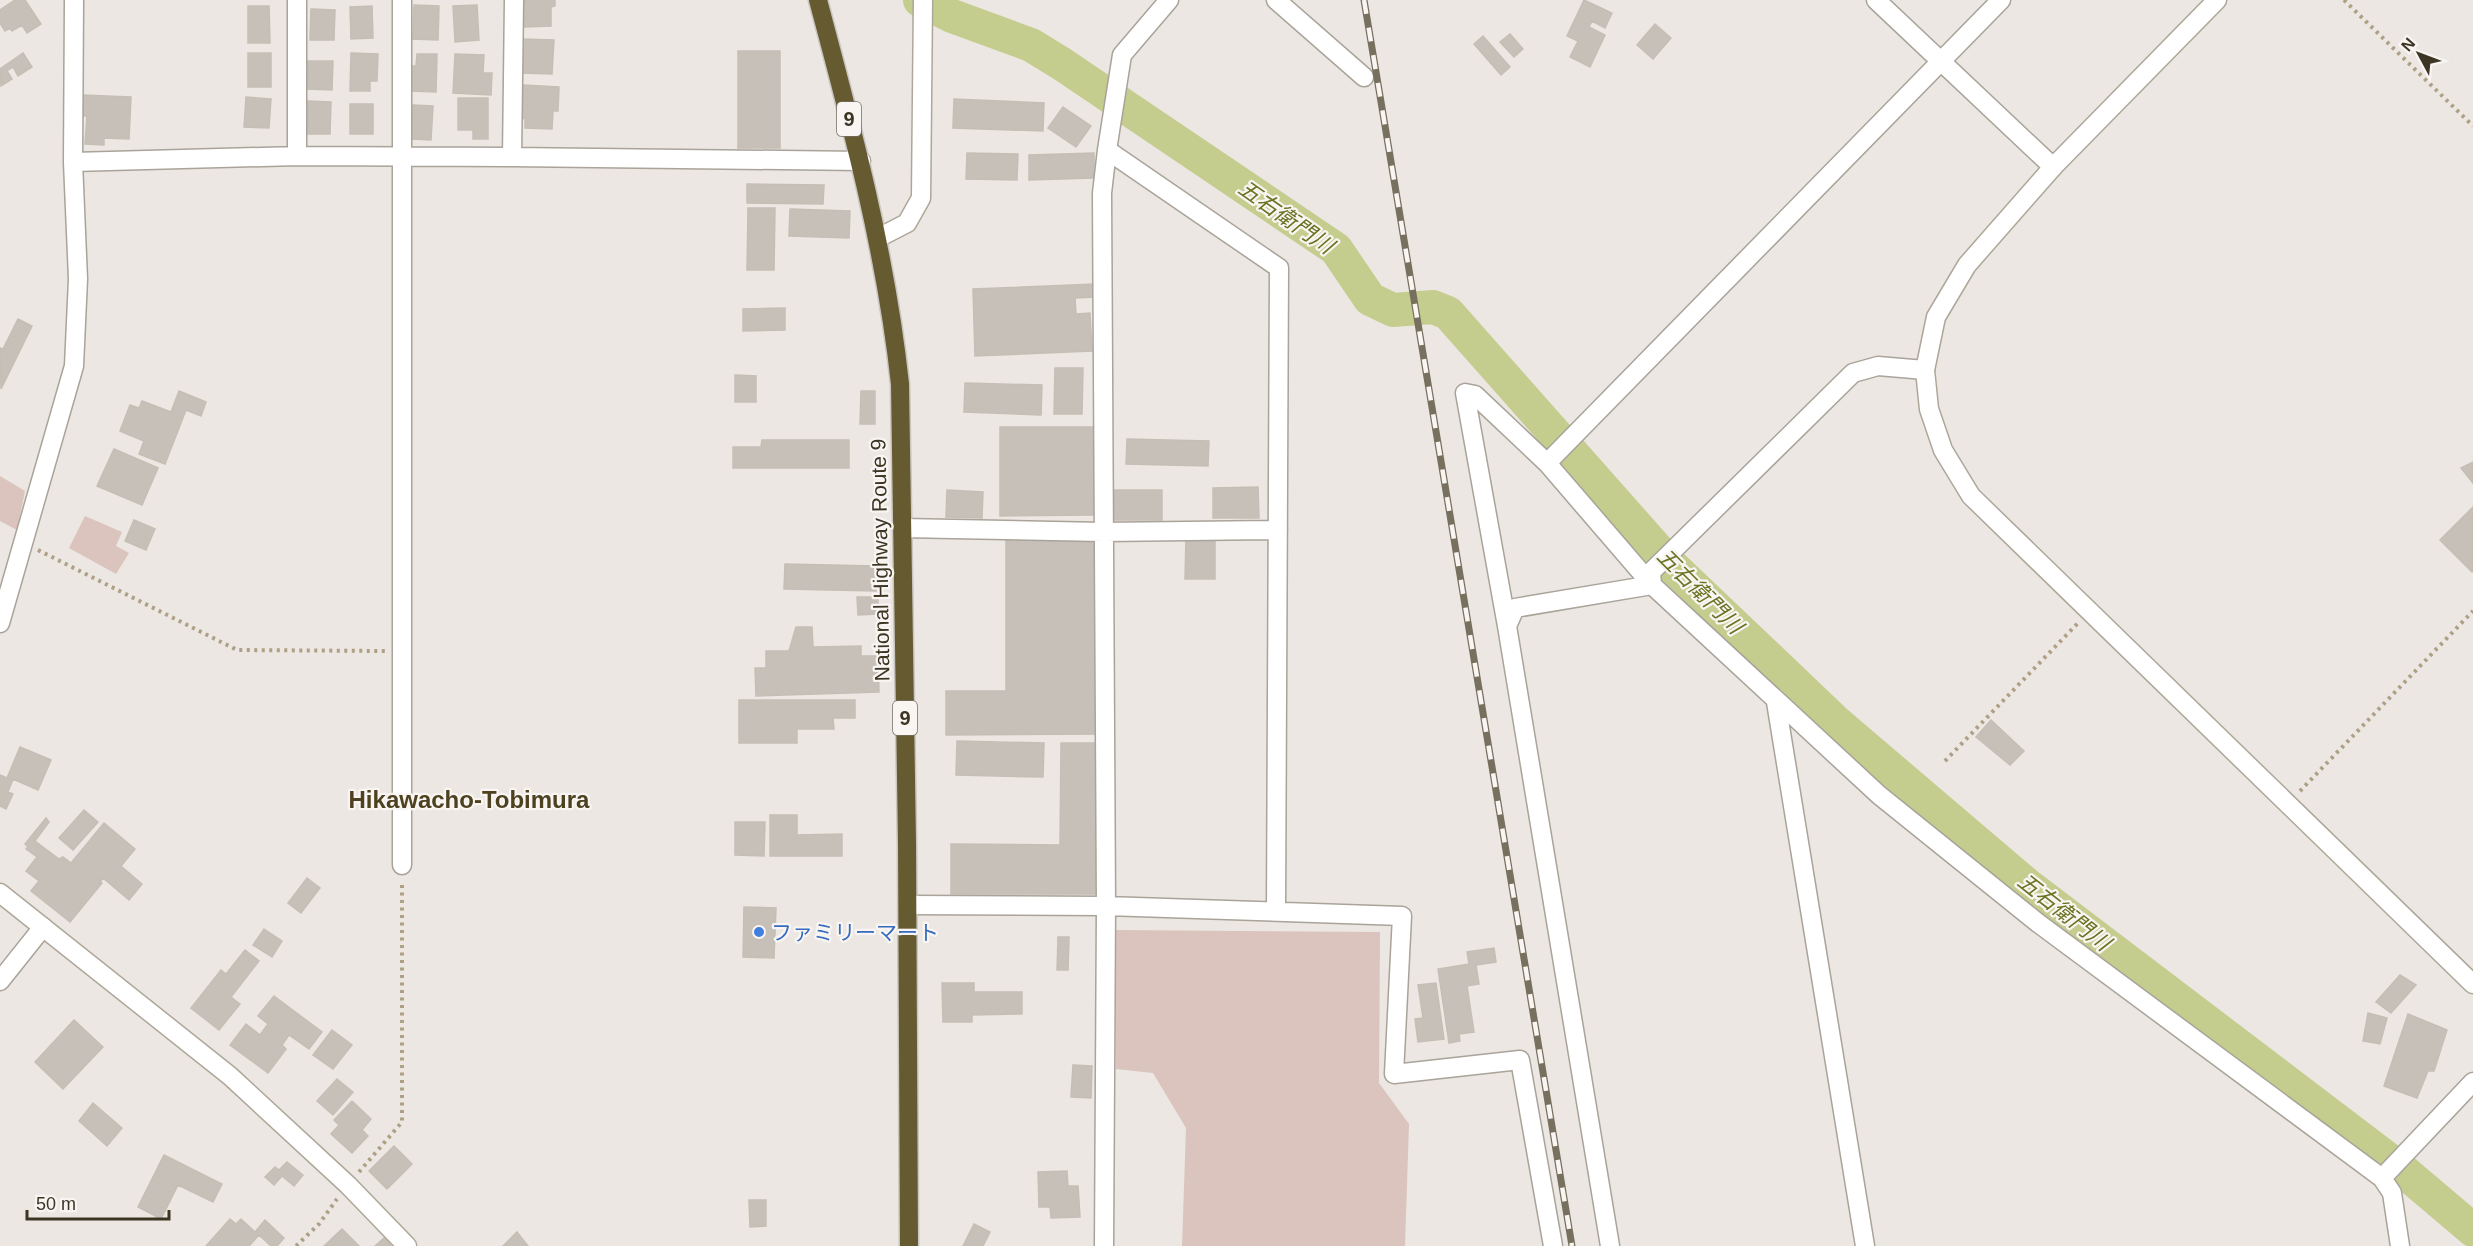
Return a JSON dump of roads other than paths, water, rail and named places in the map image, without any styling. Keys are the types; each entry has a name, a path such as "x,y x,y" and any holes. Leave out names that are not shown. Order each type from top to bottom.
{"highway":[{"name":"National Highway Route 9","path":"818,0 861,161 878,238 894,325 900,384 908,904 909,1246"},
{"name":"National Highway Route 9","path":"901,1246 909,1200"}],"street":[{"path":"0,623 74,366 78,279 73,162 74,0"},
{"path":"297,0 297,156"},
{"path":"402,0 402,865"},
{"path":"512,157 514,0"},
{"path":"878,238 907,223 921,198 923,0"},
{"path":"1104,1246 1106,906 1102,193 1122,55 1169,0"},
{"path":"1276,0 1364,77"},
{"path":"1876,0 2053,167"},
{"path":"1547,463 2001,0"},
{"path":"2217,0 2053,167 1967,265 1936,318 1925,370 1929,410 1943,450 1971,496 2091,610 2287,805 2473,984"},
{"path":"1107,150 1279,268 1276,910"},
{"path":"73,162 297,156 861,161"},
{"path":"1652,585 1651,572 1853,373 1878,366 1925,370"},
{"path":"1610,1246 1507,626 1465,393 1475,395 1547,463 1652,585 1879,795 2038,923 2382,1178 2392,1193 2400,1246"},
{"path":"902,528 1103,532 1278,530"},
{"path":"1507,626 1515,608 1652,585"},
{"path":"1776,702 1865,1246"},
{"path":"0,893 230,1076 348,1185 407,1246"},
{"path":"908,904 1276,910 1402,916 1394,1074 1520,1060 1553,1246"},
{"path":"0,981 44,927"},
{"path":"2382,1178 2473,1082"}],"waterway":[{"name":"五右衛門川","path":"920,0 952,16 1031,45 1062,64 1336,249 1370,299 1393,310 1433,307 1448,313 1671,565 1837,723 2026,884 2401,1169 2473,1230"}],"railway":[{"path":"1364,0 1572,1246"}],"place":[{"name":"ファミリーマート","path":"759,932"}],"district":[{"name":"Hikawacho-Tobimura","path":"469,799"}]}
